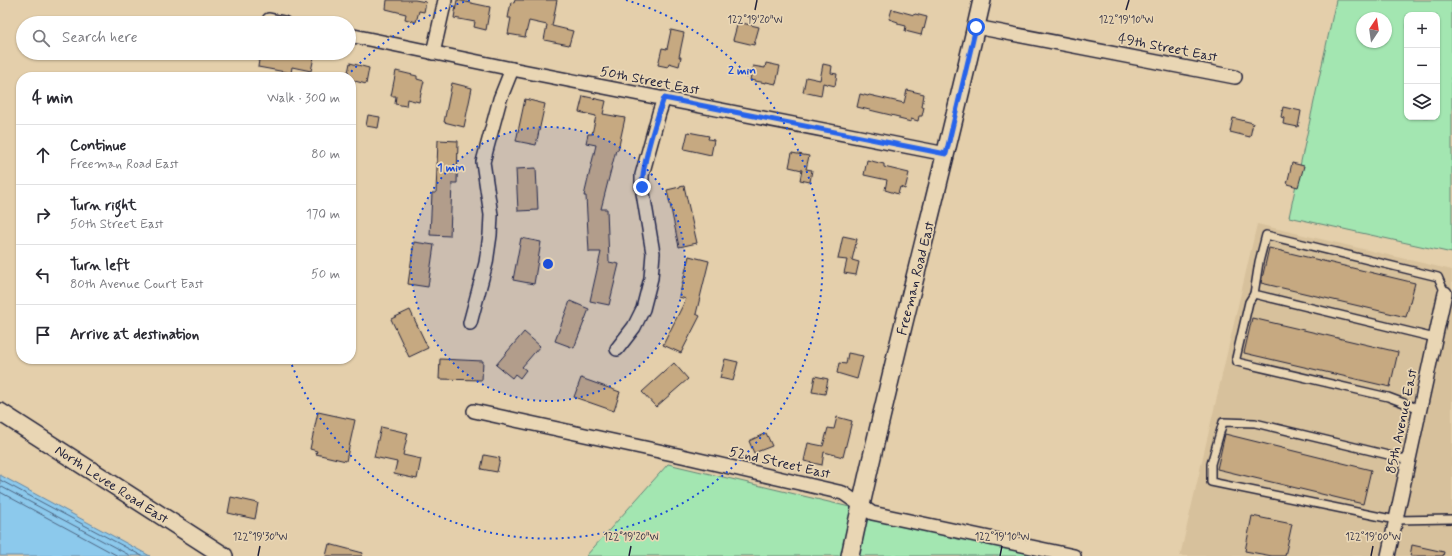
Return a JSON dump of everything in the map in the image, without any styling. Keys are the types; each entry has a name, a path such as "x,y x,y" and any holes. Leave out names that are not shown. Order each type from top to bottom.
{"street":[{"path":"434,53 445,0"},
{"name":"Freeman Road East","path":"850,556 882,415 982,0"},
{"name":"49th Street East","path":"976,27 1235,77"},
{"name":"50th Street East","path":"356,36 512,69 946,154"},
{"path":"470,323 486,263 490,235 491,215 483,162 500,99 512,69"},
{"path":"616,350 634,327 643,309 651,278 654,252 642,187 642,175 664,98"},
{"name":"85th Avenue East","path":"1388,556 1445,293"},
{"name":"52nd Street East","path":"474,411 843,493 872,513 1074,556"},
{"name":"North Levee Road East","path":"0,412 224,556"}],"lane":[{"path":"1420,409 1388,397 1237,362 1236,358 1249,302 1254,294 1259,262 1266,235 1438,277 1445,293"},
{"path":"1254,294 1435,338"},
{"path":"1409,460 1256,423 1223,422 1211,464 1211,482 1396,520 1452,519"}],"shaded area":[{"path":"1257,224 1452,270 1452,556 1180,556"}],"green space":[{"path":"1336,0 1452,0 1452,253 1289,217"},
{"path":"668,464 1057,556 586,556"}],"water":[{"path":"0,475 150,556 0,556"}],"building":[{"path":"387,0 415,0 426,2 424,12 419,11 416,22 405,19 406,14 386,9"},
{"path":"457,0 490,7 486,30 474,27 475,22 454,18"},
{"path":"515,0 557,0 552,26 573,31 569,45 544,40 547,25 529,21 525,37 508,34 511,18 508,18 511,2 514,3"},
{"path":"892,9 927,17 921,35 905,31 906,26 889,19"},
{"path":"738,22 759,27 754,45 733,40"},
{"path":"671,30 684,33 679,57 681,57 679,66 669,63 668,67 658,65 662,48 667,49"},
{"path":"259,60 313,60 311,71 292,67 291,72 286,72 258,67"},
{"path":"350,63 369,68 366,84 356,81 356,72 348,72"},
{"path":"766,63 780,66 776,84 750,80 753,66 765,68"},
{"path":"823,64 832,66 831,73 837,74 835,86 823,83 821,96 803,92 806,77 820,80"},
{"path":"396,71 417,76 417,79 424,81 419,102 407,99 406,106 395,104 396,96 391,96"},
{"path":"452,83 472,88 464,127 444,122"},
{"path":"907,90 924,94 922,116 919,116 918,121 911,119 911,122 899,119 899,117 857,107 860,94 904,103"},
{"path":"583,96 606,101 603,114 625,118 618,150 616,150 601,209 607,209 609,262 619,264 609,305 590,301 601,252 589,252 586,196 584,196 596,145 586,143 588,134 592,134 596,116 579,112"},
{"path":"525,99 545,104 536,145 516,141"},
{"path":"1283,107 1301,111 1298,127 1283,124 1284,118 1281,117"},
{"path":"368,115 380,117 378,128 366,126"},
{"path":"1233,118 1253,123 1250,137 1230,132"},
{"path":"688,132 709,136 708,139 714,140 711,155 684,149"},
{"path":"438,140 458,141 457,183 452,183 450,236 430,235 432,193 436,193"},
{"path":"792,153 809,156 806,169 812,170 810,182 800,180 802,170 789,167"},
{"path":"867,160 884,164 884,167 909,173 905,189 900,187 898,194 885,190 887,180 864,175"},
{"path":"1292,163 1304,166 1298,187 1287,184"},
{"path":"536,168 538,210 518,211 516,169"},
{"path":"684,186 697,243 679,247 667,190"},
{"path":"843,236 857,239 852,260 859,262 856,275 844,273 847,260 838,259"},
{"path":"521,238 541,242 534,284 513,280"},
{"path":"414,242 434,245 428,287 408,284"},
{"path":"1269,248 1415,283 1406,317 1261,283"},
{"path":"689,256 709,261 696,314 700,316 681,353 663,345 686,299 679,297"},
{"path":"570,301 589,309 574,348 555,341"},
{"path":"410,310 428,348 409,357 391,319"},
{"path":"1252,318 1398,352 1390,387 1244,353"},
{"path":"524,332 540,346 522,367 526,370 520,378 515,374 512,378 496,365"},
{"path":"848,353 863,356 857,379 837,373 839,363 846,364"},
{"path":"440,359 483,361 482,380 439,379"},
{"path":"725,359 738,362 733,381 720,378"},
{"path":"674,363 688,379 656,407 642,392"},
{"path":"815,376 828,379 825,394 812,392"},
{"path":"581,378 620,392 614,411 574,397"},
{"path":"318,412 355,420 346,461 316,454 317,451 310,449"},
{"path":"837,417 852,421 843,457 824,452 822,465 804,461 808,443 823,446 828,428 834,429"},
{"path":"381,427 408,433 403,455 421,459 417,479 394,474 397,462 374,457"},
{"path":"766,433 772,446 754,453 749,441"},
{"path":"1225,434 1371,470 1363,504 1217,469"},
{"path":"484,455 500,458 497,472 481,469"},
{"path":"231,497 258,503 255,519 228,513"},
{"path":"1252,516 1292,524 1285,556 1272,556 1245,551"},
{"path":"329,544 363,553 362,556 326,556"},
{"path":"1412,545 1444,552 1443,556 1410,556"}],"route":[{"path":"642,187 642,175 664,98 946,154 976,27"}]}
